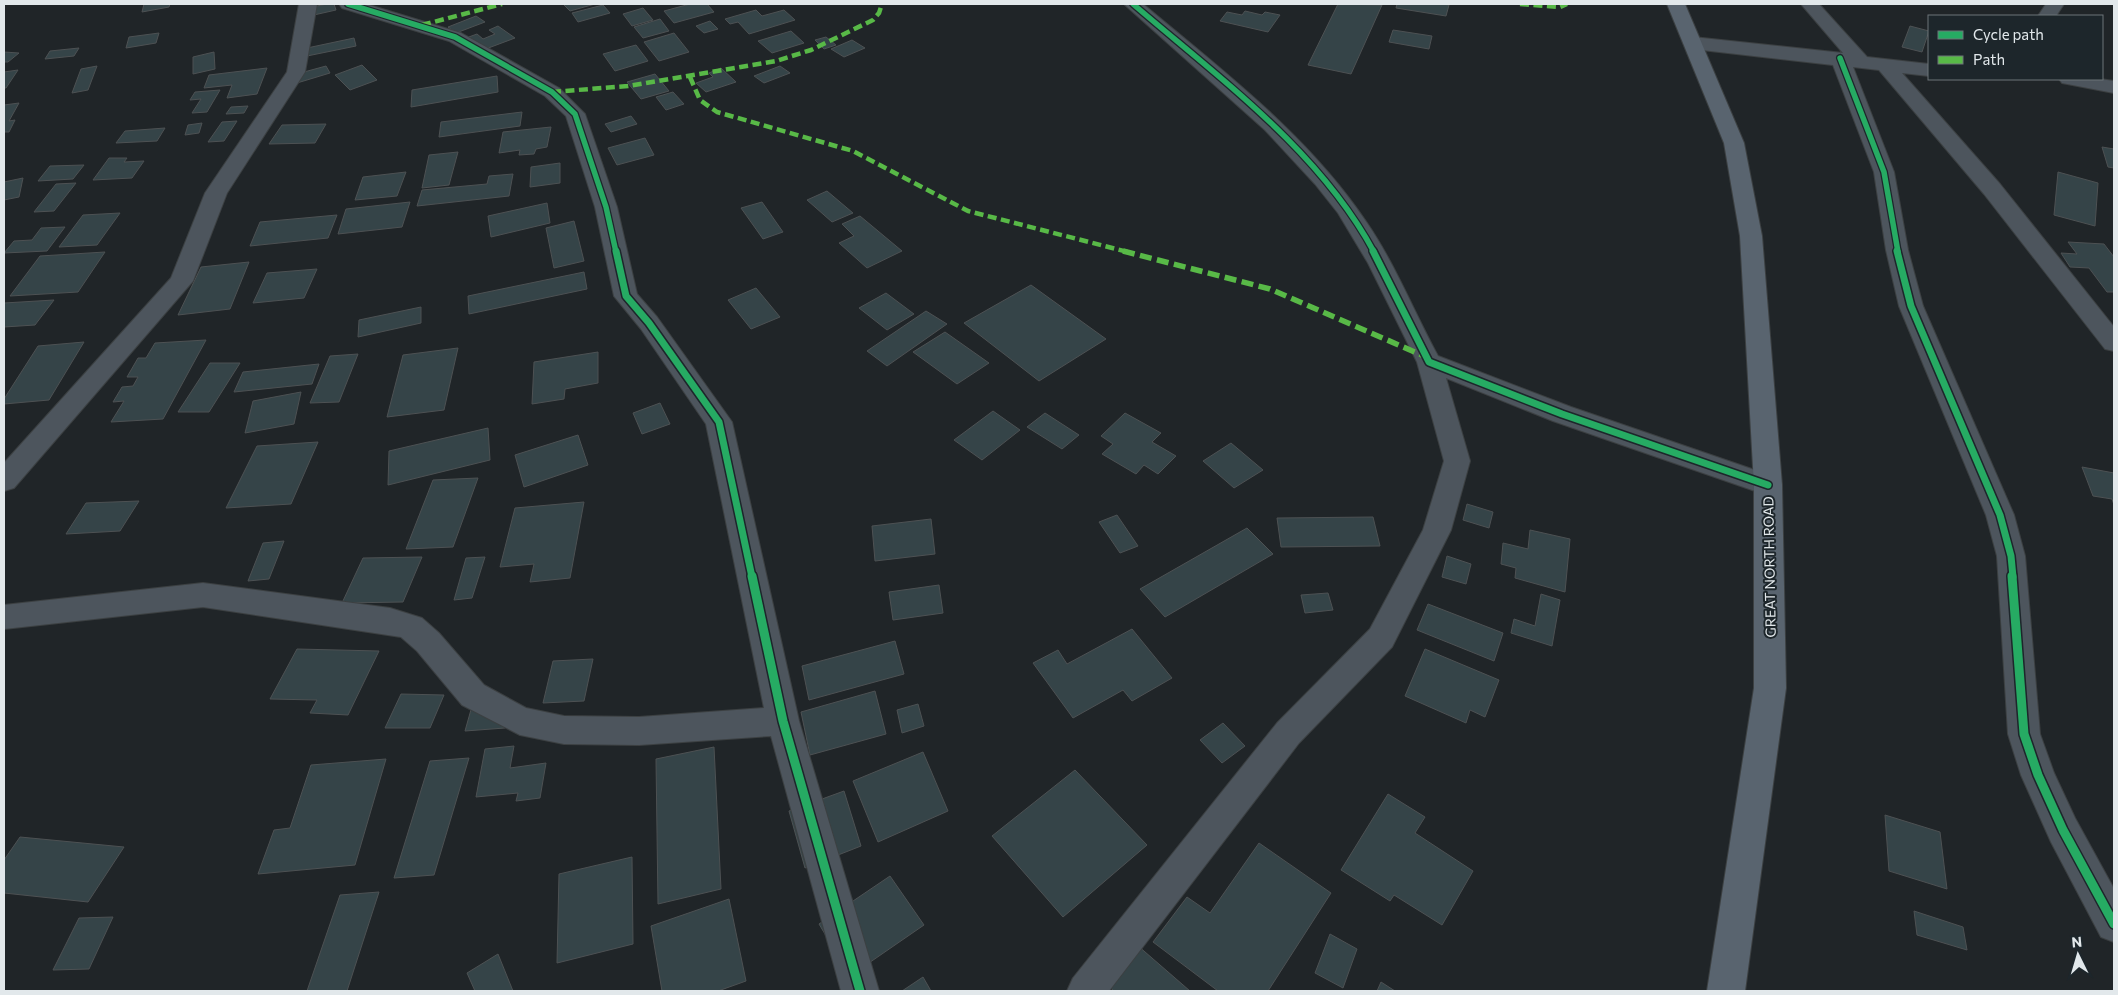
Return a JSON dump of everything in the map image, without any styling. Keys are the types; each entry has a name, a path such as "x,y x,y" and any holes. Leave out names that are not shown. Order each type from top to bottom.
{"highway":[{"name":"GREAT NORTH ROAD","path":"1676,4 1734,142 1751,236 1768,485 1770,688 1726,991"}],"street":[{"path":"4,481 181,281 216,193 296,72 308,4"},
{"path":"348,4 455,37 552,92 575,114 606,207 626,296 676,359 719,422 783,721 860,991"},
{"path":"1086,991 1288,732 1382,638 1437,530 1456,461 1429,362 1367,242 1346,208 1282,134 1133,4"},
{"path":"1810,4 1850,60 1884,172 1896,250 1912,306 2000,515 2011,556 2024,734 2038,776 2063,830 2114,924"},
{"path":"2048,15 2055,4"},
{"path":"1693,44 1928,70"},
{"path":"1884,65 1992,190 2114,343"},
{"path":"2075,80 2114,86"},
{"path":"1429,362 1562,414 1768,485"},
{"path":"4,617 185,597 232,598 390,621 411,627 428,642 473,695 520,721 564,730 639,731 783,721"}],"building":[{"path":"144,4 170,4 169,7 142,12"},
{"path":"334,4 336,10 305,17 302,9"},
{"path":"563,4 595,4 570,11"},
{"path":"690,4 707,4 714,12 674,23 664,11"},
{"path":"1338,4 1382,5 1351,74 1308,65"},
{"path":"1397,4 1449,5 1446,16 1396,8"},
{"path":"603,5 610,13 578,22 572,13"},
{"path":"643,8 653,20 632,26 623,14"},
{"path":"756,10 762,16 784,10 795,20 749,34 738,22 730,24 725,19"},
{"path":"1245,11 1262,15 1265,12 1280,15 1268,32 1220,21 1227,12 1242,15"},
{"path":"476,16 485,22 456,33 448,27"},
{"path":"660,19 669,31 643,38 634,27"},
{"path":"710,21 718,29 704,33 696,26"},
{"path":"498,26 515,38 483,50 466,38 477,34 483,39 495,34 489,30"},
{"path":"1910,26 1928,31 1922,52 1902,47"},
{"path":"1393,30 1432,36 1429,49 1389,42"},
{"path":"791,31 804,43 772,53 758,41"},
{"path":"159,33 156,43 126,48 129,37"},
{"path":"674,33 689,52 659,61 644,42"},
{"path":"826,37 836,45 824,49 815,40"},
{"path":"354,38 356,46 307,56 307,48"},
{"path":"852,40 865,48 844,57 831,49"},
{"path":"636,45 648,61 615,71 603,54"},
{"path":"79,48 74,56 45,59 50,51"},
{"path":"4,52 19,53 8,62 4,62"},
{"path":"214,52 215,69 193,74 193,57"},
{"path":"362,65 377,80 350,90 335,75"},
{"path":"97,66 88,90 72,93 81,69"},
{"path":"326,66 330,73 297,83 293,75"},
{"path":"780,66 790,73 764,83 754,76"},
{"path":"267,68 257,94 227,98 232,85 204,88 209,75"},
{"path":"721,68 736,82 706,92 696,83 713,77 709,73"},
{"path":"18,70 6,88 4,88 4,72"},
{"path":"655,74 669,91 641,99 627,82"},
{"path":"497,76 498,92 411,107 412,90"},
{"path":"220,90 207,112 192,113 201,99 190,100 195,92"},
{"path":"673,92 684,104 666,110 656,97"},
{"path":"19,103 9,121 15,120 9,132 4,132 4,105"},
{"path":"248,106 244,113 226,114 231,107"},
{"path":"522,112 520,126 439,137 441,122"},
{"path":"631,116 637,124 611,132 605,124"},
{"path":"237,121 224,141 208,142 222,122"},
{"path":"202,123 199,133 185,135 188,125"},
{"path":"326,124 315,143 269,144 282,125"},
{"path":"551,127 547,147 536,149 534,154 519,155 520,150 499,153 503,132"},
{"path":"165,128 157,141 116,143 125,131"},
{"path":"645,138 654,155 617,165 608,148"},
{"path":"2102,147 2114,149 2114,168 2108,167"},
{"path":"458,152 449,185 422,188 429,155"},
{"path":"109,158 127,158 124,162 144,161 132,178 93,180"},
{"path":"560,163 560,183 530,187 531,167"},
{"path":"84,165 73,179 38,181 50,166"},
{"path":"406,172 397,196 355,200 363,177"},
{"path":"2058,172 2098,183 2095,226 2054,215"},
{"path":"513,174 509,196 417,206 422,190 487,184 489,176"},
{"path":"23,178 19,197 4,200 4,182"},
{"path":"76,183 54,211 34,212 56,184"},
{"path":"827,191 853,213 832,222 807,200"},
{"path":"410,202 402,227 338,234 346,209"},
{"path":"762,202 783,232 763,239 741,208"},
{"path":"547,203 550,223 491,237 488,216"},
{"path":"120,213 97,245 59,247 83,215"},
{"path":"337,215 328,238 250,246 260,222"},
{"path":"860,216 902,251 867,268 839,243 854,236 842,224"},
{"path":"574,221 584,261 554,268 546,228"},
{"path":"65,227 47,251 4,253 14,241 32,240 41,228"},
{"path":"2068,242 2104,244 2114,257 2114,292 2107,292 2089,268 2070,267 2061,253 2077,254"},
{"path":"105,252 78,292 10,296 40,256"},
{"path":"249,262 230,309 178,315 201,267"},
{"path":"317,269 304,298 253,303 267,273"},
{"path":"584,272 587,289 469,314 468,296"},
{"path":"1031,285 1106,339 1039,381 964,323"},
{"path":"756,288 780,317 751,329 728,300"},
{"path":"886,293 914,314 887,330 859,308"},
{"path":"54,300 35,325 4,327 4,303"},
{"path":"421,307 421,323 358,337 359,320"},
{"path":"926,311 947,324 887,366 867,351"},
{"path":"945,332 989,363 957,384 913,352"},
{"path":"206,340 163,419 111,422 124,401 113,402 122,387 133,386 138,377 127,377 138,358 146,358 155,343"},
{"path":"84,342 49,400 4,404 4,399 38,346"},
{"path":"458,348 444,410 387,417 403,355"},
{"path":"598,352 598,383 565,389 564,399 532,404 534,362"},
{"path":"358,354 339,402 310,403 330,356"},
{"path":"210,363 240,363 209,412 178,412"},
{"path":"319,364 312,384 234,392 243,372"},
{"path":"301,392 294,424 245,433 253,401"},
{"path":"660,403 670,424 642,434 633,413"},
{"path":"993,411 1020,430 982,460 954,440"},
{"path":"1045,413 1079,435 1062,449 1027,427"},
{"path":"1125,413 1161,433 1152,442 1176,456 1158,474 1144,465 1136,474 1102,454 1113,444 1101,436"},
{"path":"488,428 490,460 388,485 389,451"},
{"path":"578,435 588,465 524,487 515,455"},
{"path":"318,442 291,504 226,508 257,446"},
{"path":"1231,443 1263,470 1234,488 1203,461"},
{"path":"2082,467 2114,473 2114,505 2112,499 2093,496"},
{"path":"478,478 453,547 406,549 433,480"},
{"path":"139,501 120,531 66,534 86,503"},
{"path":"584,502 570,578 530,582 534,564 500,567 515,508"},
{"path":"1467,504 1493,512 1489,528 1463,520"},
{"path":"1117,515 1138,546 1120,553 1099,522"},
{"path":"1373,517 1380,546 1281,547 1277,518"},
{"path":"931,519 935,554 875,561 872,526"},
{"path":"1247,528 1273,554 1165,617 1140,589"},
{"path":"1530,530 1570,539 1565,592 1515,578 1516,568 1501,564 1503,543 1528,549"},
{"path":"284,541 269,579 248,581 263,543"},
{"path":"1447,556 1471,564 1466,584 1442,577"},
{"path":"422,557 403,602 342,603 363,558"},
{"path":"485,557 472,598 454,600 466,558"},
{"path":"939,585 943,613 893,620 889,592"},
{"path":"1328,593 1333,610 1305,613 1301,595"},
{"path":"1541,594 1560,600 1552,646 1511,633 1514,619 1535,626"},
{"path":"1428,604 1503,633 1494,661 1417,630"},
{"path":"1132,629 1172,678 1132,701 1123,690 1073,718 1033,663 1058,650 1067,664"},
{"path":"895,641 904,674 809,700 802,666"},
{"path":"297,649 379,651 348,715 310,713 317,700 270,699"},
{"path":"1425,649 1499,680 1485,717 1470,710 1466,723 1405,696"},
{"path":"593,659 584,701 543,703 553,661"},
{"path":"875,691 886,734 810,755 801,712"},
{"path":"401,694 444,695 430,728 385,728"},
{"path":"511,703 505,728 465,731 472,706"},
{"path":"918,704 924,726 902,733 897,710"},
{"path":"1223,723 1245,746 1222,763 1200,740"},
{"path":"514,746 510,768 546,763 540,798 516,801 518,793 476,797 485,749"},
{"path":"714,747 721,889 658,904 656,759"},
{"path":"923,752 948,811 878,842 853,781"},
{"path":"469,758 434,875 394,878 430,761"},
{"path":"386,759 355,865 258,874 274,830 290,828 311,765"},
{"path":"1075,770 1147,845 1063,917 992,836"},
{"path":"844,791 861,846 805,868 789,811"},
{"path":"1388,794 1425,817 1415,833 1473,871 1442,925 1394,895 1390,901 1341,870"},
{"path":"1885,815 1940,832 1947,889 1889,871"},
{"path":"20,837 124,847 88,902 4,893 4,860"},
{"path":"1259,843 1331,893 1268,991 1218,991 1153,942 1187,897 1210,913"},
{"path":"632,857 633,944 557,963 559,874"},
{"path":"890,876 924,925 850,976 819,924"},
{"path":"379,892 347,991 307,991 340,895"},
{"path":"729,899 746,981 718,991 662,991 651,926"},
{"path":"1914,911 1963,927 1967,950 1917,935"},
{"path":"113,917 89,969 53,970 79,918"},
{"path":"1330,934 1357,949 1343,988 1315,973"},
{"path":"1137,945 1190,991 1114,991 1105,983"},
{"path":"498,954 513,991 475,991 467,973"},
{"path":"923,977 931,991 902,991"},
{"path":"1381,982 1395,991 1377,991"}],"marked path":[{"path":"422,25 502,4"},
{"path":"552,92 628,86 776,61 811,50 873,20 879,13 882,4"},
{"path":"1520,4 1560,7 1567,4"},
{"path":"690,77 700,100 717,112 853,151 968,211 1270,289 1424,356"}],"cycle path":[{"path":"348,4 455,37 552,92 575,114 606,207 626,296 649,323 719,422 783,721 860,991"},
{"path":"1133,4 1245,100 1323,179 1346,208 1369,243 1429,362 1562,414 1768,485"},
{"path":"1840,58 1884,172 1897,250 1911,306 2000,515 2011,556 2024,734 2038,775 2063,830 2114,924"}]}
